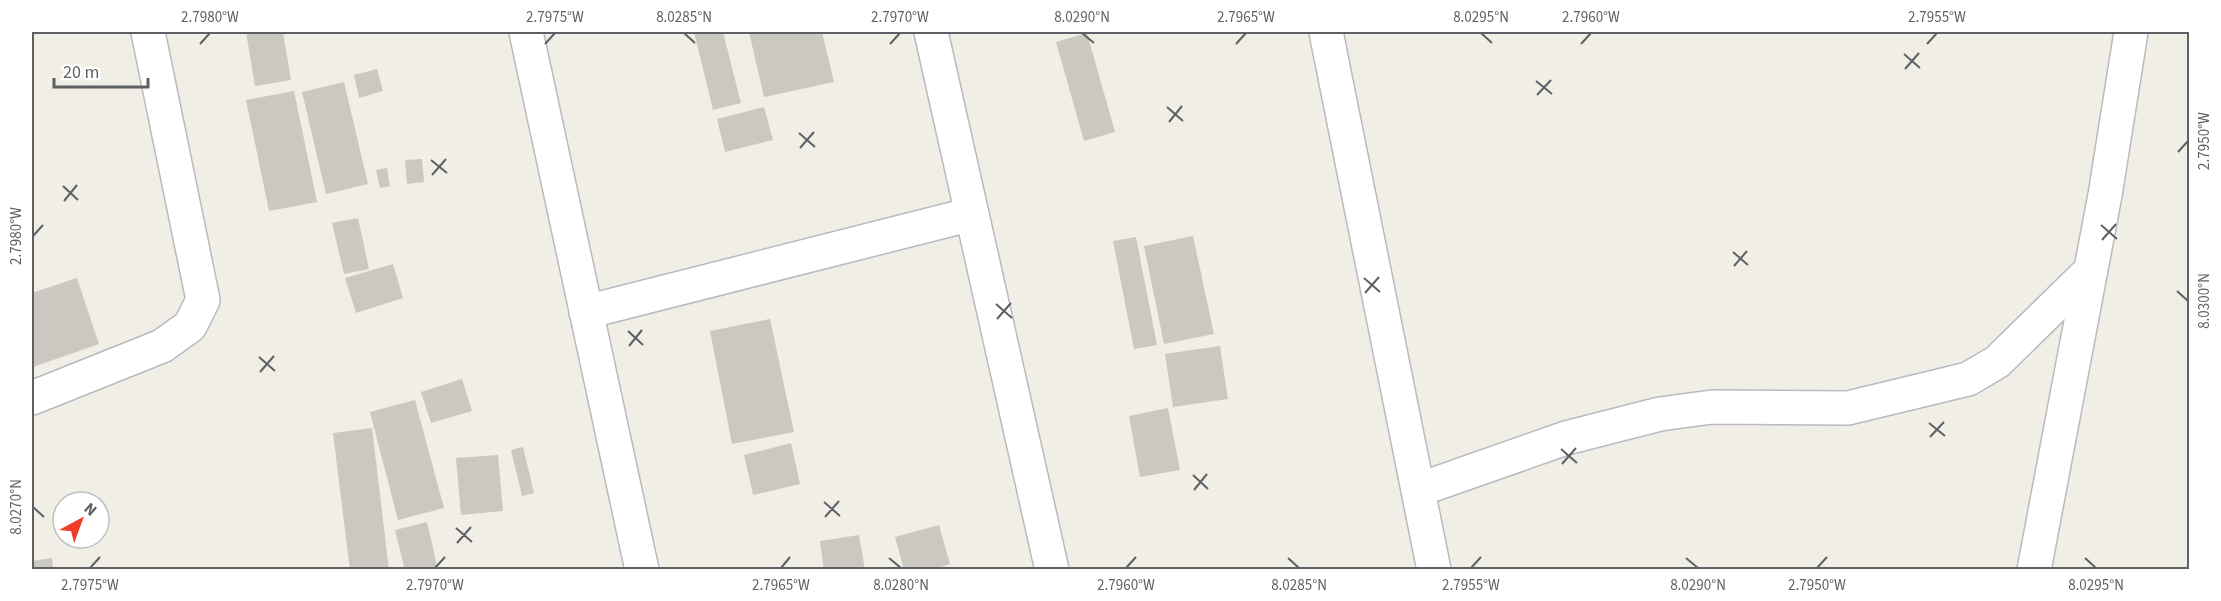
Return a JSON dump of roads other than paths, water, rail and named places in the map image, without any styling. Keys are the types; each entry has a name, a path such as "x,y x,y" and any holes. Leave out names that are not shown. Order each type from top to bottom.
{"street":[{"path":"32,398 162,346 190,326 203,300 148,32"},
{"path":"526,32 642,570"},
{"path":"932,32 1052,570"},
{"path":"1326,32 1434,570"},
{"path":"2034,570 2105,195 2131,32"},
{"path":"586,312 972,214"},
{"path":"1418,490 1566,438 1660,414 1712,407 1848,408 1968,379 1997,362 2090,271"}]}
